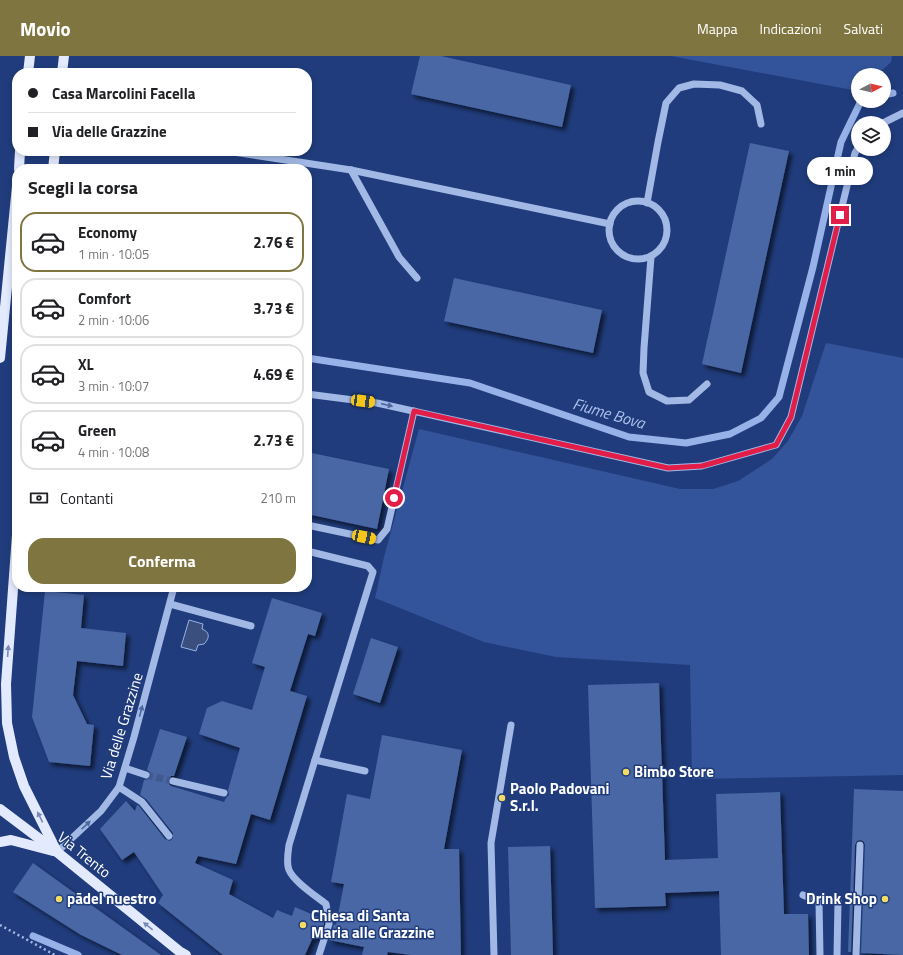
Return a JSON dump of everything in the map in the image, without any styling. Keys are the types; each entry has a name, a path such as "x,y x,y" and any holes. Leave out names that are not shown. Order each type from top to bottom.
{"main road":[{"path":"29,68 30,56"},
{"path":"63,68 64,56"},
{"path":"0,358 12,237"},
{"path":"13,592 6,684 7,723 14,757 24,786 57,852"},
{"name":"Via Trento","path":"0,809 57,852 179,951 186,955"},
{"path":"0,842 11,840 57,852"}],"street":[{"path":"647,203 666,103 679,88 694,84 720,85 742,91 757,105 762,124"},
{"path":"891,119 903,113"},
{"path":"260,156 312,164"},
{"path":"312,395 377,403 668,468 702,466 776,445 791,417 853,156"},
{"path":"312,164 351,170 610,224"},
{"path":"351,170 398,257 416,278"},
{"path":"638,201 647,203 651,204 661,212 667,224 667,237 662,249 651,257 639,260 626,257 615,249 610,237 610,224 615,212 625,204 638,201"},
{"path":"651,257 643,373 649,392 667,401 689,400 707,384"},
{"path":"312,526 378,540 382,537 387,529 414,411"},
{"path":"312,552 368,566 373,572 289,845 289,870 296,880 326,904 329,924 319,955"},
{"name":"Via delle Grazzine","path":"57,852 101,811 119,787 173,592"},
{"path":"170,604 251,626"},
{"path":"494,955 490,843 511,725"},
{"path":"315,760 365,771"},
{"path":"125,768 146,775"},
{"path":"173,781 224,793"},
{"path":"119,787 142,802 169,836"},
{"path":"856,955 860,845"},
{"path":"803,896 819,902 820,955"},
{"path":"837,955 838,902"}],"path":[{"path":"0,925 55,955"}],"shaded area":[{"path":"671,56 892,56 891,62 885,68 851,68 851,90"},
{"path":"826,343 903,358 903,775 692,779 690,665 556,657 484,642 375,598 384,557 419,429 680,489 713,489 738,481 772,459 788,441 802,416"},
{"path":"189,620 203,624 202,629 208,633 206,642 198,645 196,651 181,647"}],"building":[{"path":"420,56 441,56 571,85 562,127 411,94"},
{"path":"750,143 789,151 741,373 702,364"},
{"path":"454,278 602,310 593,353 444,321"},
{"path":"312,453 389,469 377,529 312,515"},
{"path":"45,592 84,595 81,628 126,633 123,666 77,661 73,695 87,724 94,725 90,766 49,762 32,717"},
{"path":"272,598 322,613 315,636 308,634 290,691 307,696 270,820 251,814 236,864 198,856 195,863 233,880 229,894 273,918 277,910 292,916 295,907 323,919 324,924 319,938 313,937 305,955 223,955 158,903 163,895 134,852 122,860 100,829 126,801 135,811 137,805 139,806 165,839 170,841 173,838 173,833 146,799 140,795 144,780 149,779 151,776 150,772 147,770 160,729 187,737 174,776 171,776 168,779 169,784 171,786 224,802 229,795 228,790 240,748 199,734 207,708 222,701 252,710 265,667 252,663"},
{"path":"371,638 398,647 380,703 353,694"},
{"name":"Bimbo Store","path":"659,683 665,860 718,858 716,794 780,792 784,914 808,914 809,955 721,955 719,891 665,893 666,906 595,908 588,685"},
{"path":"382,735 462,750 444,849 459,849 461,955 411,955 388,952 387,955 362,955 364,947 329,940 334,924 336,925 344,884 331,882 347,794 370,799"},
{"name":"Drink Shop","path":"854,789 903,791 903,955 861,953 865,845 861,840 857,841 855,845 851,952 848,952"},
{"path":"550,846 553,955 511,955 508,847"},
{"path":"33,863 161,955 122,955 81,935 13,892"}],"waterway":[{"name":"Fiume Bova","path":"312,359 470,383 629,437 686,443 730,434 761,418 779,397 813,267 841,142 858,108"},
{"path":"33,936 78,955"}],"tunnel":[{"path":"146,775 173,781"}],"place":[{"name":"Bimbo Store","path":"626,772"},
{"name":"Paolo Padovani S.r.l.","path":"502,798"},
{"name":"pādel nuestro","path":"59,899"},
{"name":"Drink Shop","path":"885,899"},
{"name":"Chiesa di Santa Maria alle Grazzine","path":"303,925"}],"route":[{"path":"394,498 414,411 668,468 702,466 776,445 791,417 840,215"}]}
